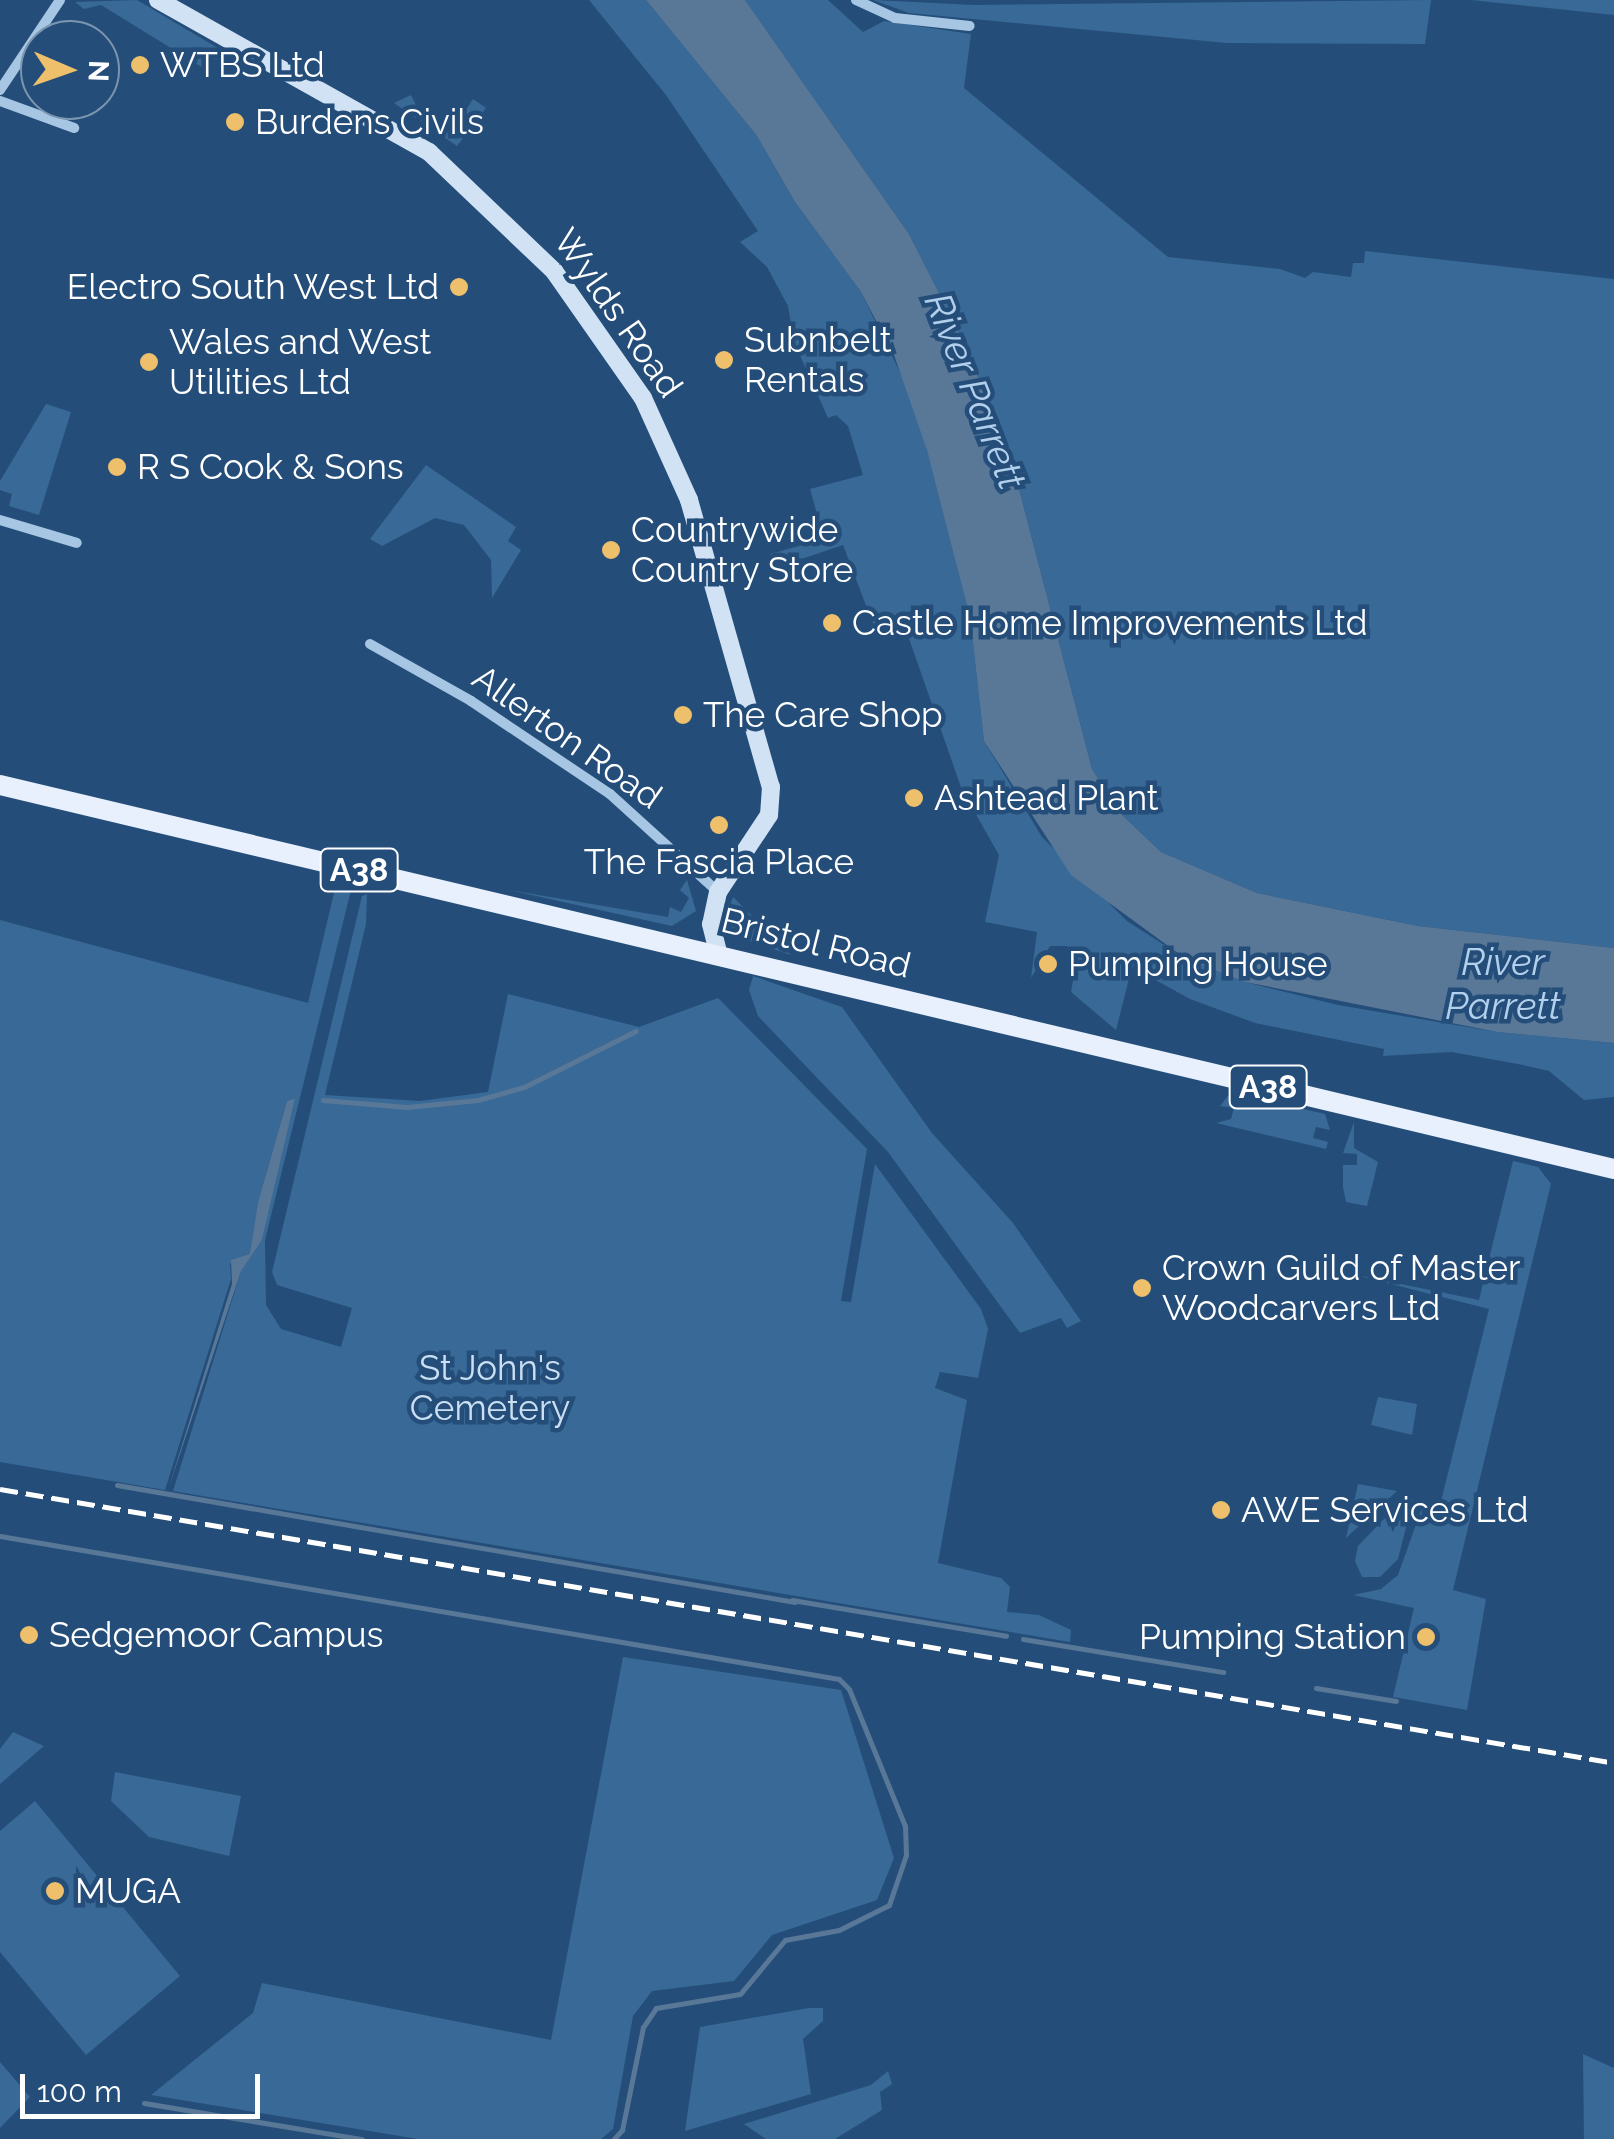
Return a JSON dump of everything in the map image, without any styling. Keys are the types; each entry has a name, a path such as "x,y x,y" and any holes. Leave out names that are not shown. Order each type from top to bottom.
{"main road":[{"name":"Bristol Road","path":"0,785 718,952 1614,1170"}],"street":[{"path":"0,90 60,0"},
{"name":"Wylds Road","path":"158,0 429,152 534,248 622,363 660,428 690,500 771,787 769,816 718,892"},
{"path":"856,0 894,18 970,26"},
{"path":"0,100 74,128"},
{"path":"0,520 77,542"},
{"name":"Allerton Road","path":"370,644 471,700 610,794 718,892"},
{"path":"718,892 711,924 718,952"}],"green space":[{"path":"137,0 258,72 255,76 212,58 205,69 101,5 84,9 75,2"},
{"path":"589,0 646,0 757,136 795,202 861,292 913,399 939,492 970,617 984,741 1042,837 1127,921 1186,959 1245,982 1338,1005 1497,1032 1614,1043 1614,1097 1584,1100 1549,1071 1523,1065 1452,1052 1383,1056 1384,1049 1255,1023 1190,999 1132,967 1116,1030 1071,992 1078,953 1066,946 1050,946 1031,978 1037,932 985,922 999,855 962,790 906,630 878,637 843,545 775,568 770,554 824,539 810,489 863,475 848,426 836,415 828,418 794,342 788,306 767,267 740,242 758,231 666,95"},
{"path":"745,0 828,0 863,32 884,21 971,34 964,88 1168,257 1280,269 1305,278 1313,272 1351,277 1353,263 1364,263 1365,251 1614,279 1614,948 1418,926 1257,893 1161,852 1120,813 1092,769 1019,489 968,350 909,234"},
{"path":"873,0 974,5 1431,0 1425,44 1227,43 909,13"},
{"path":"1471,0 1614,0 1614,15"},
{"path":"411,95 421,115 450,134 473,99 486,108 457,146 394,103"},
{"path":"46,404 71,412 39,515 9,506 12,494 0,490 0,481"},
{"path":"426,465 516,527 508,541 521,550 492,598 491,560 464,525 435,518 382,546 370,539"},
{"name":"St John's Cemetery","path":"337,880 351,890 265,1240 266,1305 281,1329 341,1347 352,1308 277,1285 272,1272 362,896 367,894 366,924 325,1095 420,1101 488,1092 508,994 639,1027 718,998 867,1149 841,1301 851,1302 875,1164 981,1309 988,1329 978,1378 940,1372 935,1388 967,1400 938,1563 1001,1578 1010,1587 1007,1612 1039,1615 1071,1630 1070,1642 173,1491 241,1271 230,1263 231,1279 165,1490 0,1462 0,920 308,1003","holes":["294,1098 262,1240 251,1251 258,1202 287,1101"]},
{"path":"687,880 696,911 672,926 509,890 668,917 670,907 681,912 689,898 680,890"},
{"path":"733,897 791,955 734,936 725,920"},
{"path":"753,976 842,1007 932,1133 1013,1223 1081,1321 1067,1328 1061,1318 1020,1333 888,1152 758,1016 749,990"},
{"path":"1231,1092 1325,1114 1330,1130 1316,1127 1313,1138 1328,1142 1326,1149 1216,1123 1231,1119 1234,1108 1220,1106"},
{"path":"1354,1122 1354,1148 1378,1162 1367,1206 1346,1202 1343,1187 1343,1165 1357,1165 1357,1154 1343,1153"},
{"path":"1513,1161 1538,1167 1551,1184 1453,1590 1486,1599 1467,1710 1393,1697 1414,1608 1353,1595 1381,1589 1398,1575 1424,1502 1440,1505 1489,1309 1352,1274 1479,1300"},
{"path":"1378,1397 1417,1404 1412,1435 1371,1425"},
{"path":"1358,1484 1397,1491 1346,1538"},
{"path":"1404,1498 1413,1500 1398,1559 1380,1577 1362,1577 1355,1561 1358,1546"},
{"path":"623,1657 841,1690 894,1858 877,1900 772,1935 734,1981 652,1991 633,2016 613,2129 601,2139 418,2139 151,2095 253,2013 262,1983 551,2040"},
{"path":"13,1732 44,1746 0,1784 0,1749"},
{"path":"115,1772 241,1796 229,1856 149,1837 111,1801"},
{"name":"MUGA","path":"35,1801 180,1976 86,2055 0,1952 0,1831"},
{"path":"823,2008 823,2021 803,2039 811,2094 685,2131 700,2027"},
{"path":"1583,2054 1614,2068 1614,2139 1584,2139"},
{"path":"0,2062 30,2097 0,2128"},
{"path":"888,2071 892,2084 880,2092 882,2110 835,2139 766,2139 744,2124 871,2085"}],"water":[{"name":"River Parrett","path":"646,0 745,0 909,234 968,350 1019,489 1092,769 1120,813 1161,852 1257,893 1418,926 1614,948 1614,1043 1497,1032 1245,982 1186,959 1071,875 984,741 970,617 927,450 894,355 861,292 795,202 757,136"},
{"path":"295,1098 262,1240 241,1271 168,1490 232,1284 231,1260 250,1254 258,1202 287,1101"}],"waterway":[{"path":"323,1100 407,1107 478,1100 524,1087 636,1031"},
{"path":"117,1485 795,1602"},
{"path":"0,1536 839,1679 849,1689 905,1826 906,1855 889,1905 839,1930 785,1940 740,1994 656,2008 643,2027 622,2130 614,2139"},
{"path":"792,1600 1006,1636"},
{"path":"1023,1639 1223,1672"},
{"path":"1316,1688 1396,1701"},
{"path":"144,2103 362,2139"}],"railway":[{"path":"0,1489 1614,1763"}],"place":[{"name":"WTBS Ltd","path":"140,65"},
{"name":"Burdens Civils","path":"235,122"},
{"name":"Electro South West Ltd","path":"459,287"},
{"name":"Subnbelt Rentals","path":"724,360"},
{"name":"Wales and West Utilities Ltd","path":"149,362"},
{"name":"R S Cook & Sons","path":"117,467"},
{"name":"Countrywide Country Store","path":"611,550"},
{"name":"Castle Home Improvements Ltd","path":"832,623"},
{"name":"The Care Shop","path":"683,715"},
{"name":"Ashtead Plant","path":"914,798"},
{"name":"The Fascia Place","path":"719,825"},
{"name":"Pumping House","path":"1048,964"},
{"name":"Crown Guild of Master Woodcarvers Ltd","path":"1142,1288"},
{"name":"AWE Services Ltd","path":"1221,1510"},
{"name":"Sedgemoor Campus","path":"29,1635"},
{"name":"Pumping Station","path":"1426,1637"},
{"name":"MUGA","path":"55,1891"}]}
